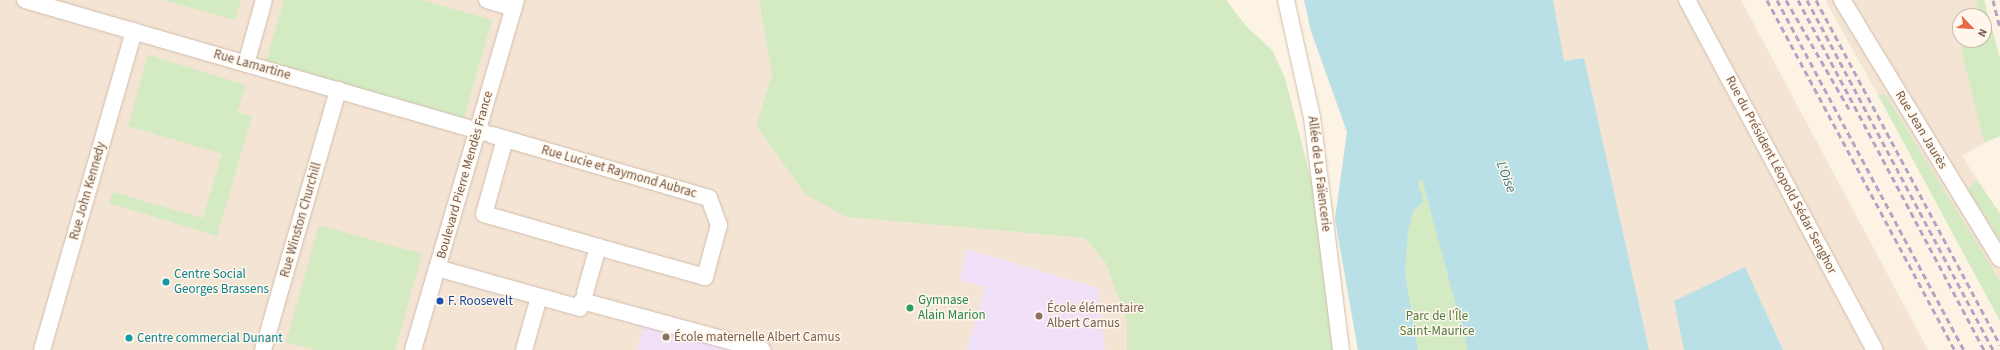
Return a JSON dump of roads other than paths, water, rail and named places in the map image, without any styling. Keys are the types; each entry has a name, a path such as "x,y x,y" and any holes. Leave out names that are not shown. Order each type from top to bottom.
{"street":[{"name":"Rue Lamartine","path":"25,0 490,134"},
{"path":"246,64 264,0"},
{"path":"487,0 515,4"},
{"name":"Allée de La Faïencerie","path":"1286,0 1312,117 1341,350"},
{"name":"Rue du Président Léopold Sédar Senghor","path":"1687,0 1874,350"},
{"name":"Rue Jean Jaurès","path":"1842,0 2000,259"},
{"name":"Boulevard Pierre Mendès France","path":"413,350 437,268 490,134 515,4"},
{"name":"Rue John Kennedy","path":"42,350 134,31"},
{"name":"Rue Winston Churchill","path":"263,350 338,90"},
{"name":"Rue Lucie et Raymond Aubrac","path":"490,134 709,198 719,225 705,277 484,214 490,134"},
{"path":"584,293 598,247"},
{"path":"437,268 580,308 582,301 762,350"},
{"path":"524,350 539,297"}],"water":[{"name":"L'Oise","path":"1304,0 1553,0 1564,61 1584,58 1649,350 1468,350 1422,179 1418,182 1423,201 1413,211 1408,231 1405,273 1418,350 1358,350 1335,219 1347,132 1311,31"},
{"path":"1745,267 1783,350 1684,350 1674,301"}],"railway":[{"path":"1767,0 1955,350"},
{"path":"1777,0 1964,350"},
{"path":"1786,0 1849,109"},
{"path":"1798,0 1984,350"},
{"path":"1807,0 1993,350"},
{"path":"1816,0 2000,345"},
{"path":"1993,0 2000,28"}],"place":[{"name":"Centre Social Georges Brassens","path":"166,282"},
{"name":"F. Roosevelt","path":"440,301"},
{"name":"Gymnase Alain Marion","path":"910,308"},
{"name":"École élémentaire Albert Camus","path":"1039,316"},
{"name":"École maternelle Albert Camus","path":"666,337"},
{"name":"Centre commercial Dunant","path":"129,338"}],"park label":[{"name":"Parc de l'Île Saint-Maurice","path":"1437,324"}]}
